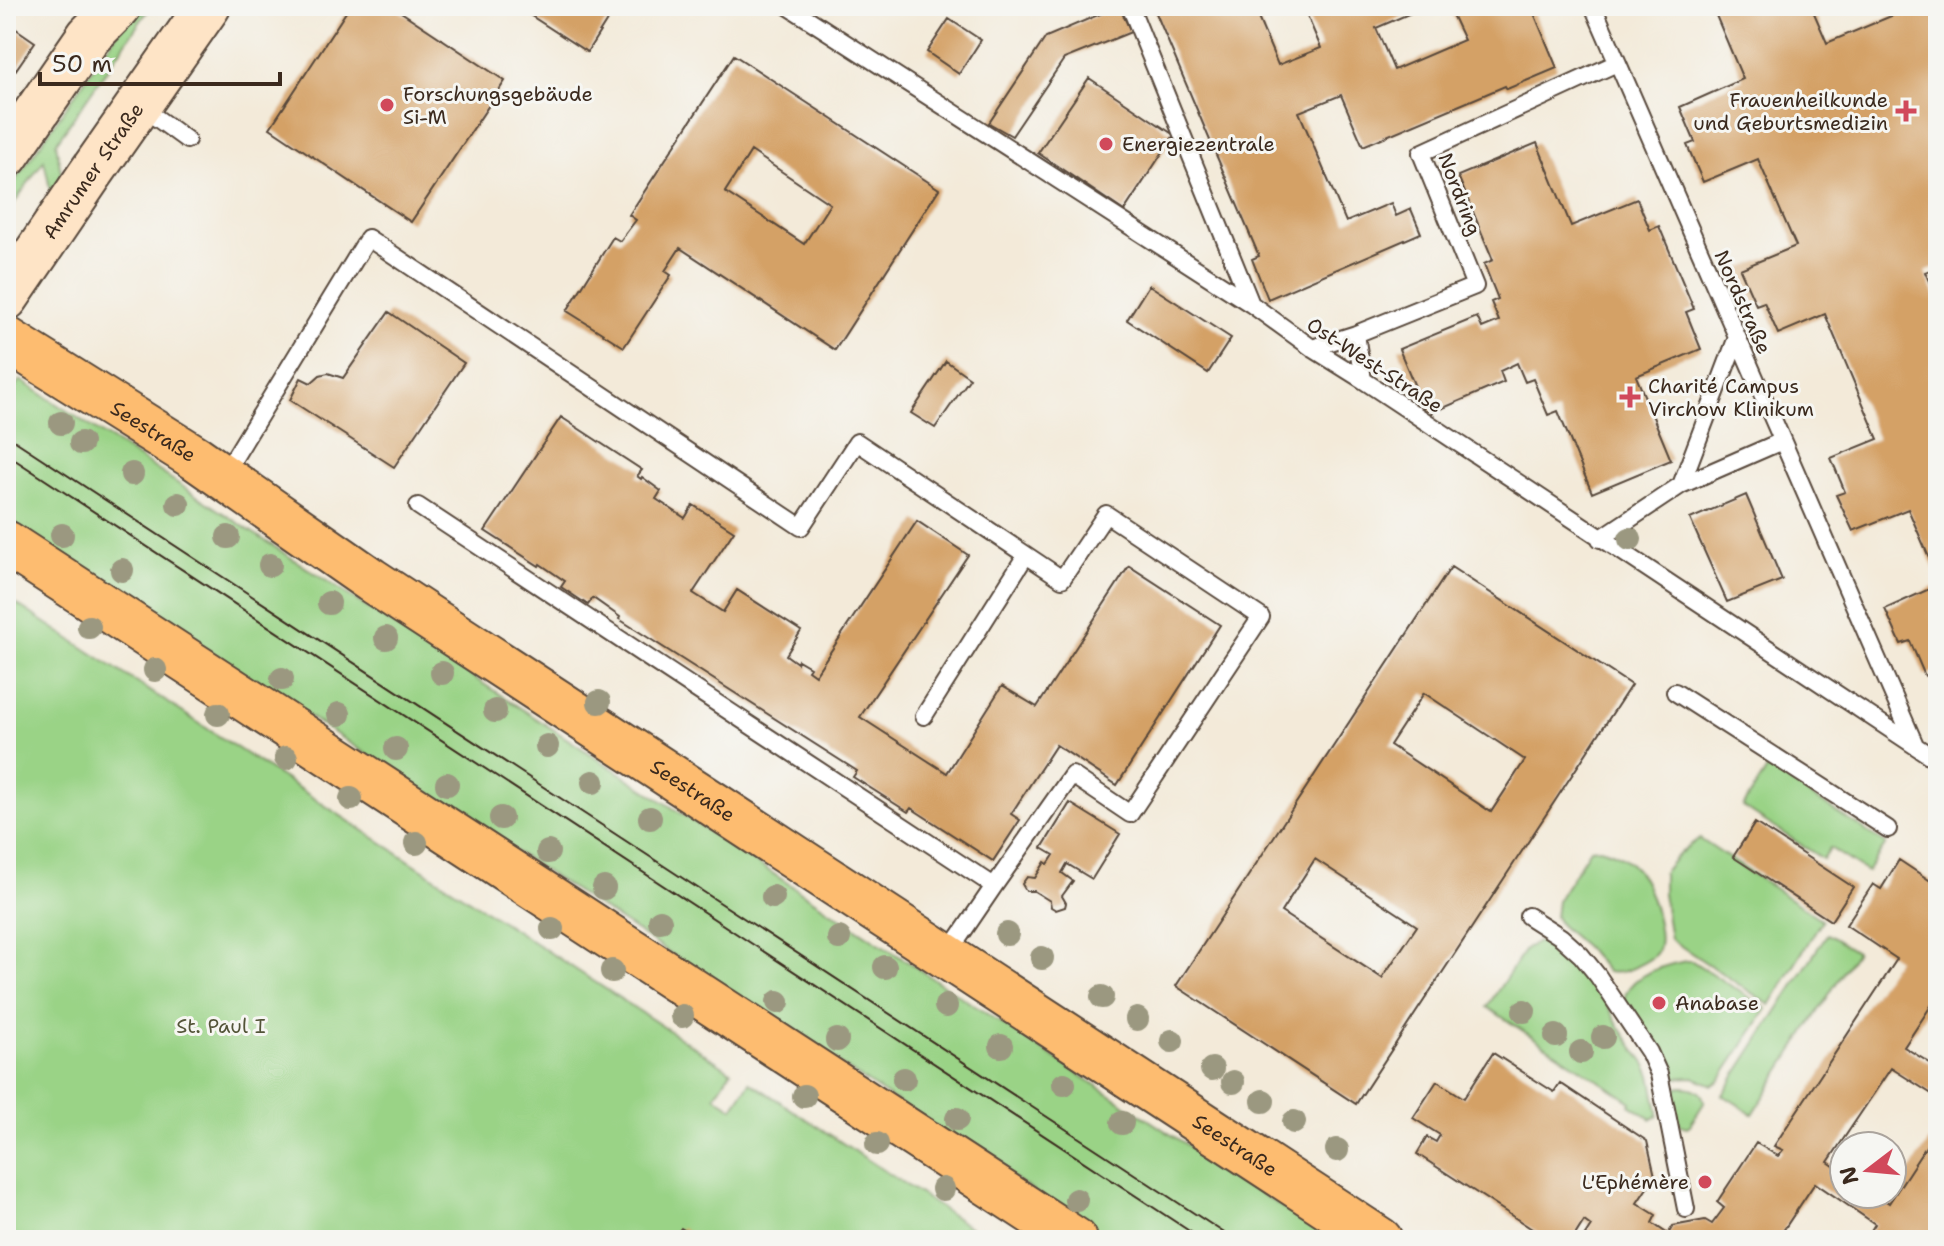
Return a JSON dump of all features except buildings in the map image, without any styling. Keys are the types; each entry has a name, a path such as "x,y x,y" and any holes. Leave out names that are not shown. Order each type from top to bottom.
{"main road":[{"path":"6,156 89,36 119,6"},
{"name":"Amrumer Straße","path":"6,298 208,6"},
{"name":"Seestraße","path":"6,339 196,458 371,580 1380,1240"},
{"path":"6,543 1075,1240"}],"lane":[{"path":"1130,6 1251,304"},
{"name":"Nordstraße","path":"1593,6 1915,746"},
{"name":"Ost-West-Straße","path":"796,8 1251,304 1312,348 1938,761"},
{"name":"Nordring","path":"1356,334 1475,286 1421,153 1617,63"},
{"path":"138,105 187,140"},
{"path":"222,477 368,238 801,527 857,442 1062,579 1106,514 1261,617 1130,814 1072,775 947,956"},
{"path":"1312,348 1356,334 1363,380"},
{"path":"1681,485 1737,337"},
{"path":"1600,539 1681,485 1782,441"},
{"path":"418,506 994,886"},
{"path":"924,716 1026,555"},
{"path":"1675,692 1888,829"},
{"path":"1528,916 1561,937 1581,955 1649,1052 1659,1074 1686,1209"}],"green space":[{"path":"136,6 151,6 56,143 62,179 51,194 44,160 6,215 6,194"},
{"path":"20,380 1332,1240 1108,1240 6,518 6,400"},
{"name":"St. Paul I","path":"6,597 731,1071 715,1096 733,1108 750,1082 989,1240 6,1240"},
{"path":"1768,768 1886,844 1867,872 1830,848 1823,859 1743,807"},
{"path":"1700,839 1822,920 1770,1005 1670,939 1663,873 1684,849"},
{"path":"1600,848 1620,856 1637,870 1651,898 1658,922 1657,952 1626,971 1607,972 1555,917 1557,901 1590,849"},
{"path":"1827,934 1856,952 1753,1114 1723,1095"},
{"path":"1538,942 1557,945 1596,984 1651,1075 1658,1116 1652,1119 1630,1105 1631,1102 1487,1007 1526,948"},
{"path":"1692,961 1767,1009 1720,1080 1713,1085 1693,1077 1670,1076 1658,1049 1624,1000 1632,984 1640,978"},
{"path":"1682,1087 1697,1090 1704,1099 1687,1127 1680,1125 1672,1095"}],"tram line":[{"path":"6,435 1235,1240"},
{"path":"6,454 1203,1240"}],"place":[{"name":"Forschungsgebäude Si-M","path":"387,105"},
{"name":"Frauenheilkunde und Geburtsmedizin","path":"1906,111"},
{"name":"Energiezentrale","path":"1106,144"},
{"name":"Charité Campus Virchow Klinikum","path":"1630,397"},
{"name":"Anabase","path":"1659,1003"},
{"name":"L'Ephémère","path":"1705,1182"}]}
